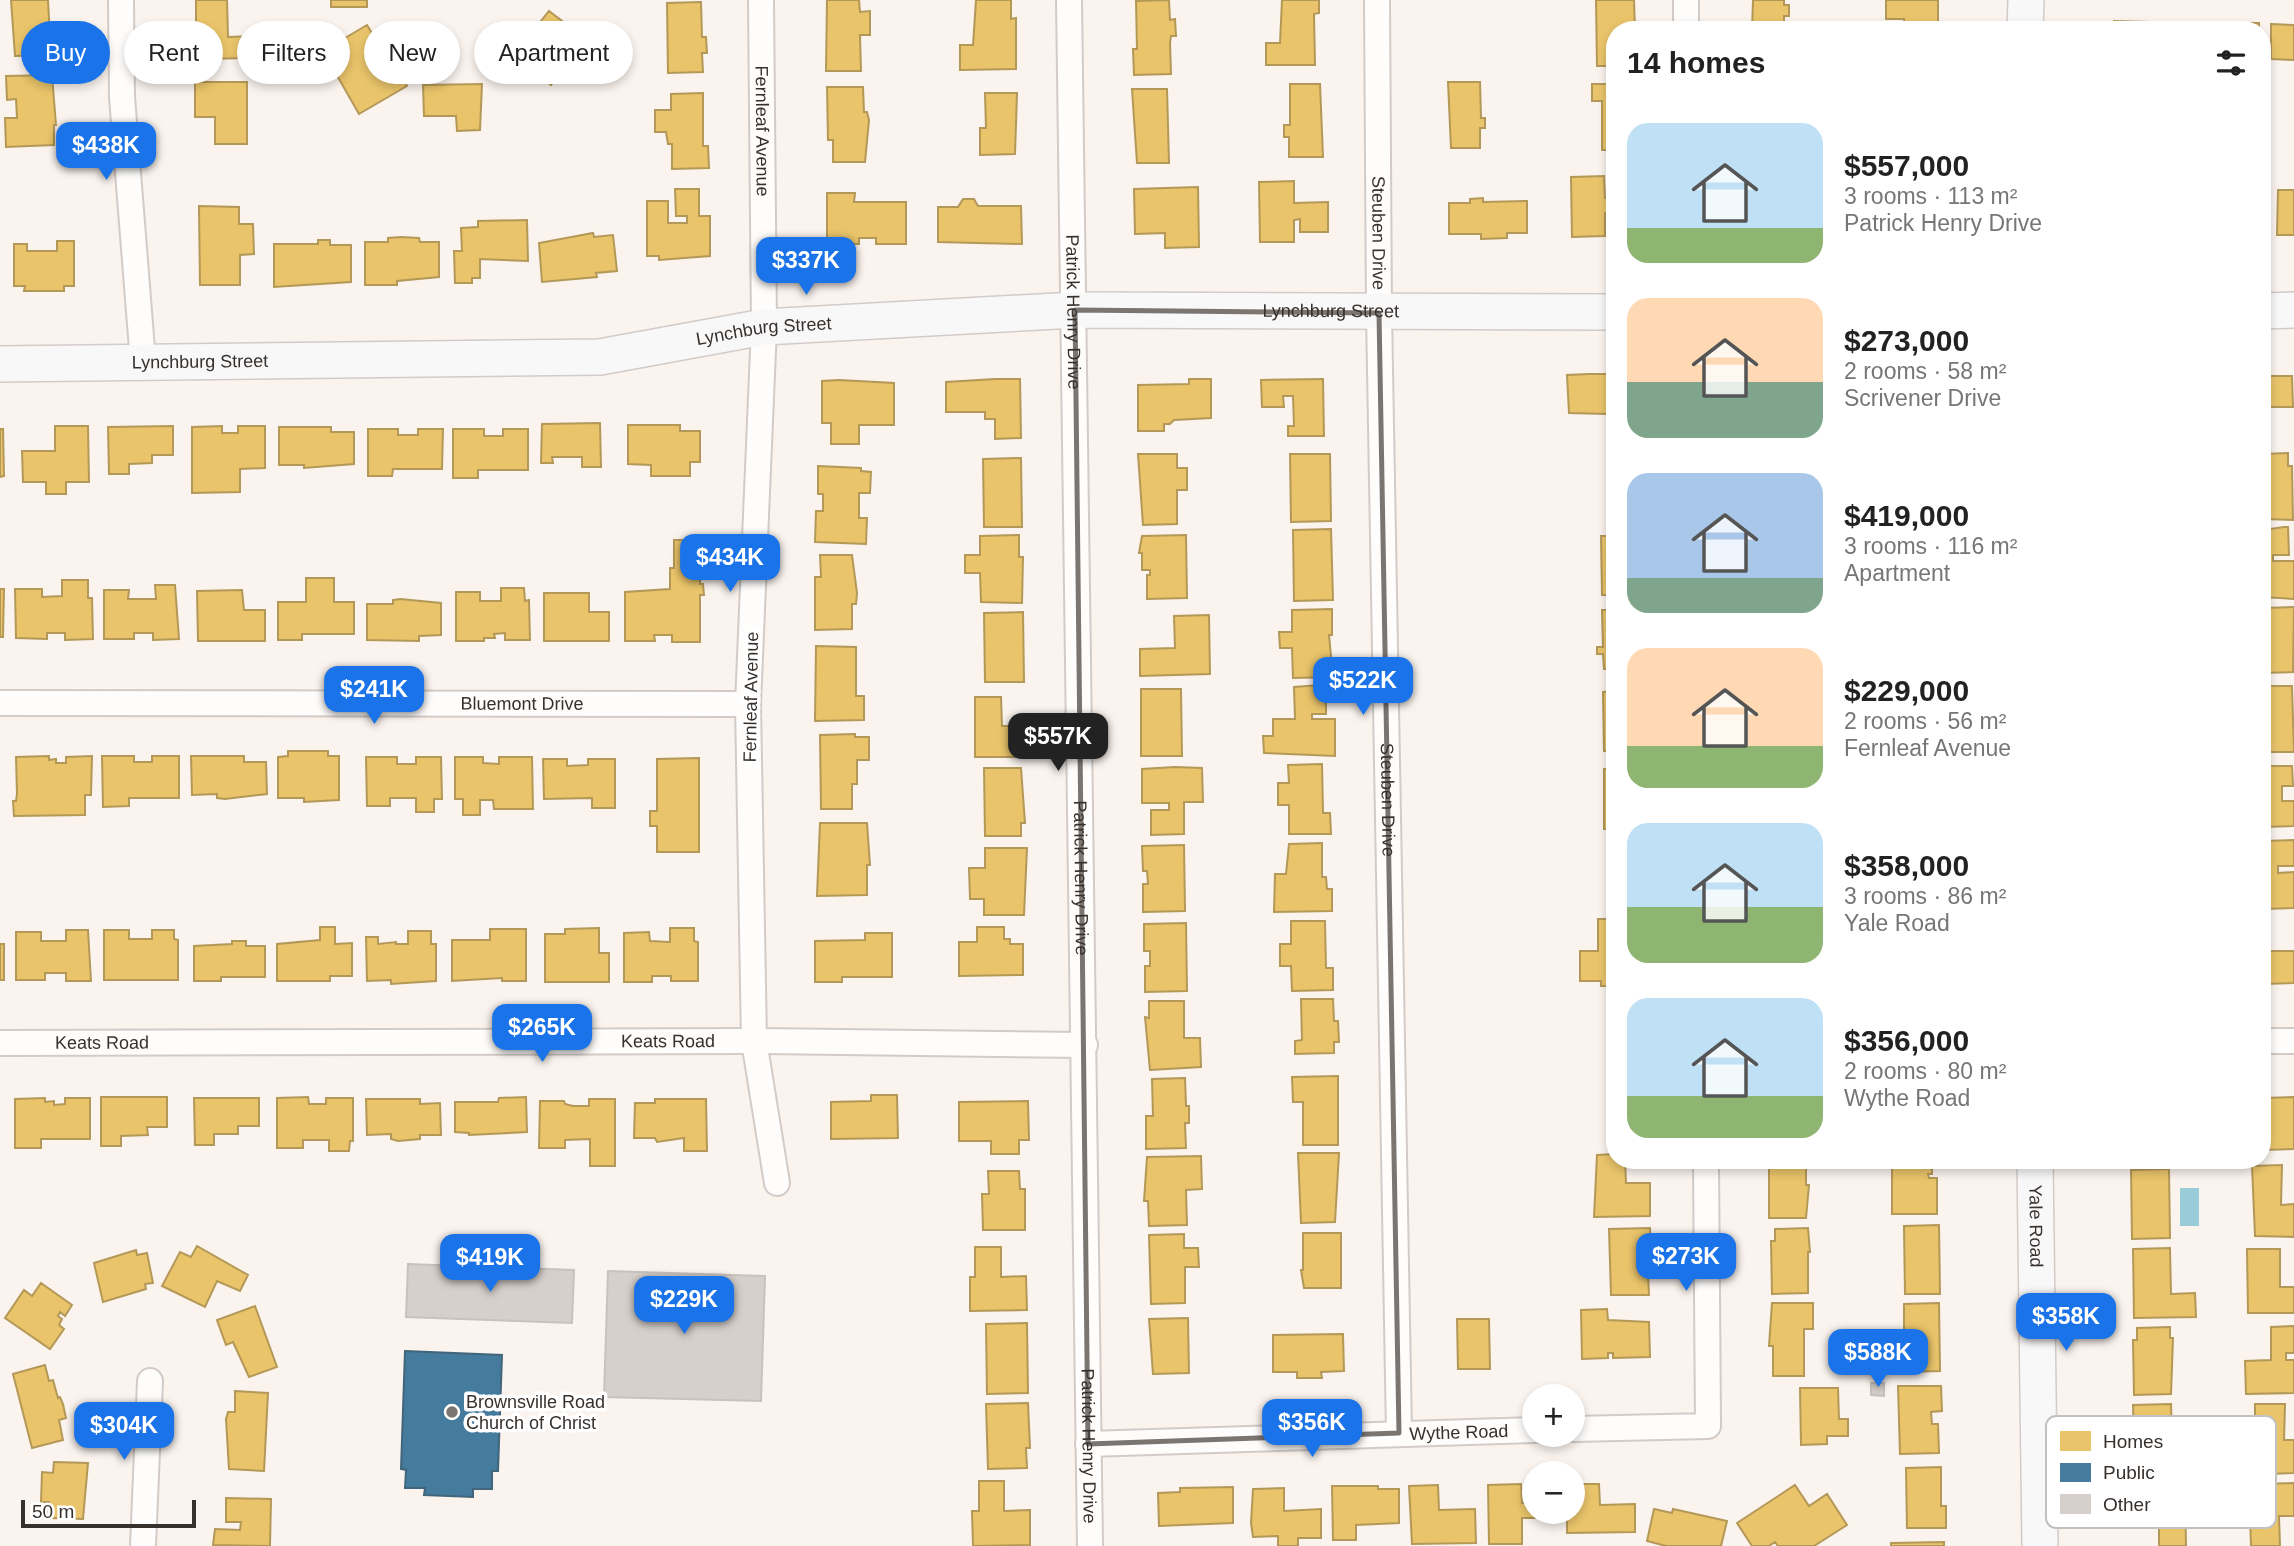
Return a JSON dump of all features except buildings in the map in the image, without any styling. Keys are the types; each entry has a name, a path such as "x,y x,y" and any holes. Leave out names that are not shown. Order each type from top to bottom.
{"street":[{"path":"121,0 122,97 143,362"},
{"name":"Fernleaf Avenue","path":"761,0 764,327 748,704 754,1041 777,1183"},
{"name":"Patrick Henry Drive","path":"1069,0 1090,1546"},
{"name":"Steuben Drive","path":"1377,0 1379,313 1399,1433"},
{"path":"1686,0 1686,21"},
{"path":"2025,21 2026,0"},
{"name":"Lynchburg Street","path":"0,364 600,357 764,327 1075,310 1606,313"},
{"path":"2271,311 2294,310"},
{"name":"Bluemont Drive","path":"0,703 748,704"},
{"name":"Keats Road","path":"0,1043 754,1041 1084,1045"},
{"path":"2271,1041 2294,1041"},
{"path":"1585,1429 1708,1426 1706,1169"},
{"name":"Yale Road","path":"2035,1169 2040,1546"},
{"path":"144,1546 149,1381"},
{"name":"Wythe Road","path":"1088,1444 1522,1430"}],"highlighted area":[{"path":"1075,310 1379,313 1399,1433 1088,1444"}],"water":[{"path":"2180,1188 2199,1188 2199,1226 2180,1226"}],"place":[{"name":"Brownsville Road Church of Christ","path":"452,1412"}]}
